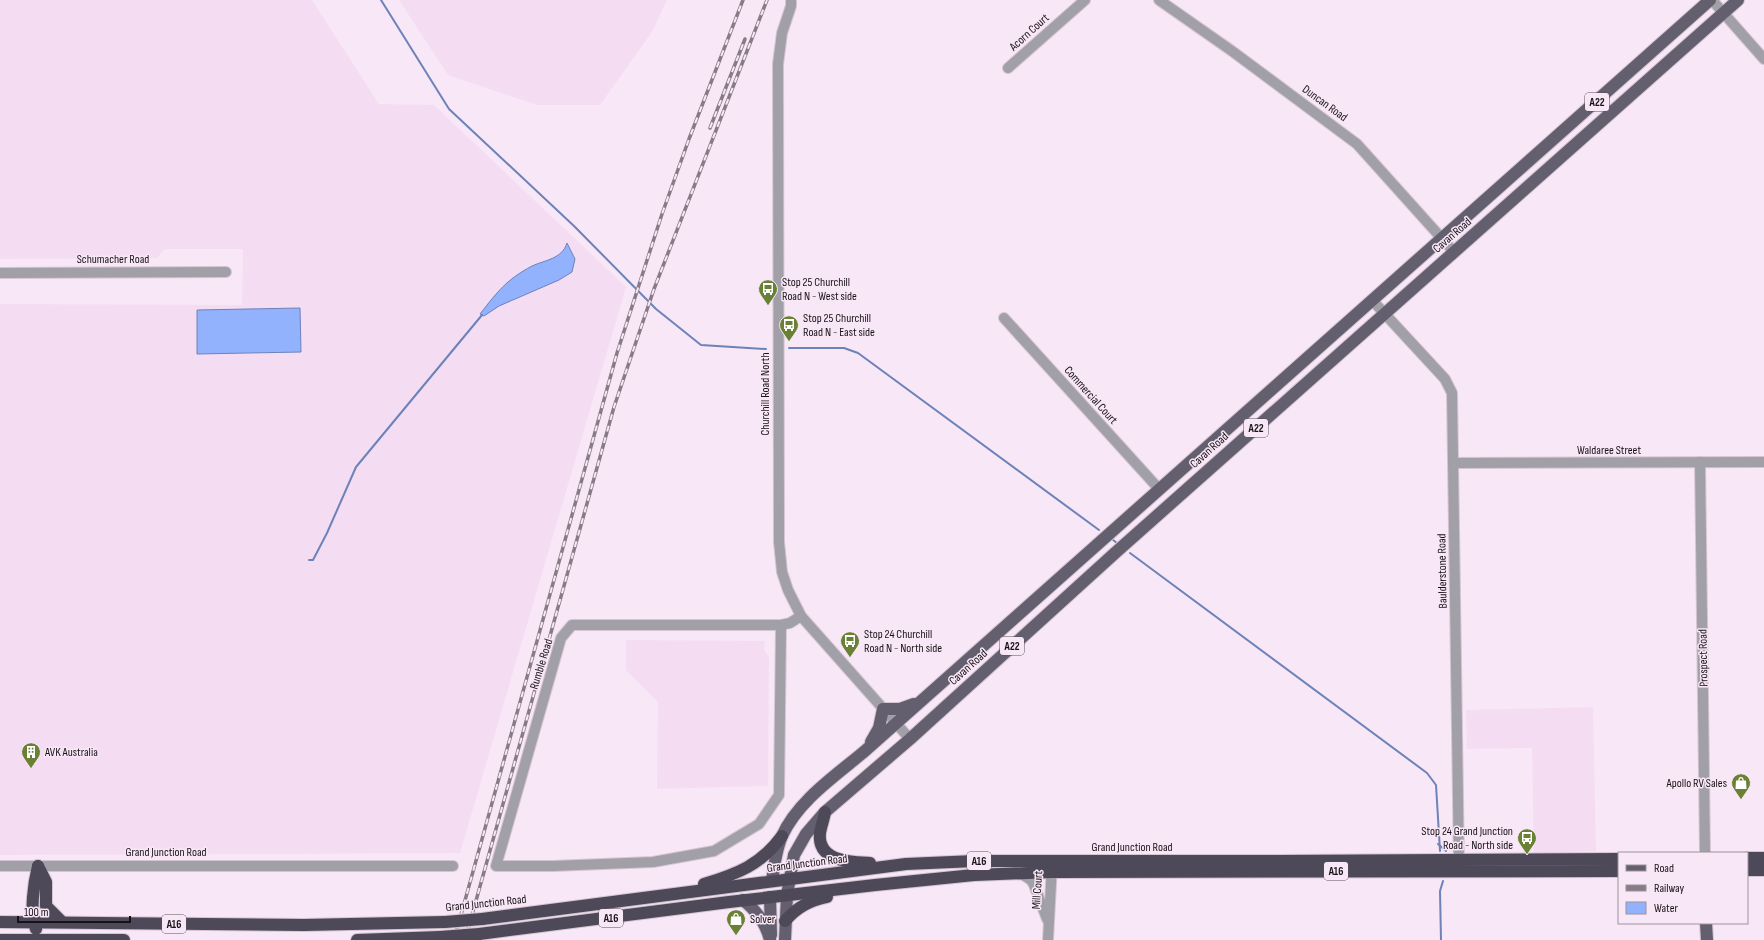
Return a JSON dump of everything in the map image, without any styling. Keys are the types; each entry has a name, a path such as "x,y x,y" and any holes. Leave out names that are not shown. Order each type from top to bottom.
{"highway":[{"path":"825,812 820,834 821,841 828,854 837,860 906,864"},
{"path":"670,894 719,880 755,864 769,853 782,836"},
{"name":"Grand Junction Road","path":"0,922 304,925 445,922 482,919 906,864 1052,867 1459,865 1618,858"},
{"path":"1748,858 1764,858"},
{"name":"Grand Junction Road","path":"1459,865 1618,871"},
{"path":"38,866 34,880 33,922 37,932 50,939"},
{"path":"38,866 46,882 46,906 62,922"},
{"name":"Grand Junction Road","path":"357,940 479,934 743,900 974,875 1020,873 1052,867"},
{"path":"1748,870 1764,870"},
{"name":"Cavan Road","path":"770,897 772,881"},
{"path":"785,921 792,912 806,903 874,885"},
{"path":"0,940 124,940"}],"main road":[{"name":"Cavan Road","path":"772,881 782,836 806,802 1115,530 1159,489 1711,0"},
{"name":"Cavan Road","path":"787,895 794,855 800,843 825,812 910,739 1114,553 1738,0"},
{"path":"866,750 879,728 882,709 900,709 920,702"},
{"name":"A22","path":"785,940 787,895"},
{"name":"A22","path":"770,897 770,940"},
{"path":"743,900 757,913 767,930 770,940"},
{"path":"1706,924 1706,940"}],"street":[{"name":"Acorn Court","path":"1008,68 1085,0"},
{"name":"Duncan Road","path":"1159,0 1232,51 1357,144 1454,252"},
{"path":"1711,0 1764,59"},
{"name":"Churchill Road North","path":"793,2 782,33 778,64 778,365 780,555 782,572 788,590 801,616 910,739"},
{"name":"Schumacher Road","path":"0,273 226,272"},
{"name":"Baulderstone Road","path":"1372,300 1445,379 1450,387 1453,402 1459,865"},
{"name":"Commercial Court","path":"1004,318 1159,489"},
{"name":"Prospect Road","path":"1700,462 1705,852"},
{"name":"Waldaree Street","path":"1453,463 1764,462"},
{"name":"Rumble Road","path":"781,625 779,795 759,824 714,851 653,862 553,866 496,866 561,638 572,625 781,625 790,623 801,616"},
{"name":"Grand Junction Road","path":"0,866 452,866"},
{"name":"Mill Court","path":"1048,940 1052,867"},
{"name":"Mill Court","path":"1020,873 1031,880 1034,885 1048,921"}],"shaded area":[{"path":"0,0 312,0 379,104 434,105 626,287 460,853 0,855 0,304 242,305 243,249 165,249 157,258 0,259"},
{"path":"399,0 667,0 652,32 600,105 537,105 448,75"},
{"path":"626,640 765,641 764,649 769,657 768,786 657,789 658,702 626,670"},
{"path":"1593,707 1596,851 1534,853 1532,748 1467,749 1466,710"}],"water":[{"path":"567,243 575,259 572,272 559,280 499,306 484,316 480,314 498,292 515,276 532,266 557,256 565,248"},
{"path":"300,308 301,352 197,354 197,310"}],"waterway":[{"path":"381,0 449,109 574,226 656,309 701,345 766,349"},
{"path":"309,560 313,560 327,533 356,467 482,315"},
{"path":"789,348 844,348 858,353 1099,530"},
{"path":"1112,539 1118,544"},
{"path":"1130,553 1427,773 1436,785 1440,851"},
{"path":"1438,844 1446,851"},
{"path":"1441,940 1440,891 1443,881"}],"railway":[{"path":"454,940 617,353 662,214 689,139 743,0"},
{"path":"465,940 614,407 654,289 767,0"},
{"path":"710,128 745,39"}],"place":[{"name":"Stop 25 Churchill Road N - West side","path":"768,306"},
{"name":"Stop 25 Churchill Road N - East side","path":"789,342"},
{"name":"Stop 24 Churchill Road N - North side","path":"850,658"},
{"name":"AVK Australia","path":"31,769"},
{"name":"Apollo RV Sales","path":"1741,800"},
{"name":"Stop 24 Grand Junction Road - North side","path":"1527,855"},
{"name":"Solver","path":"736,936"}]}
